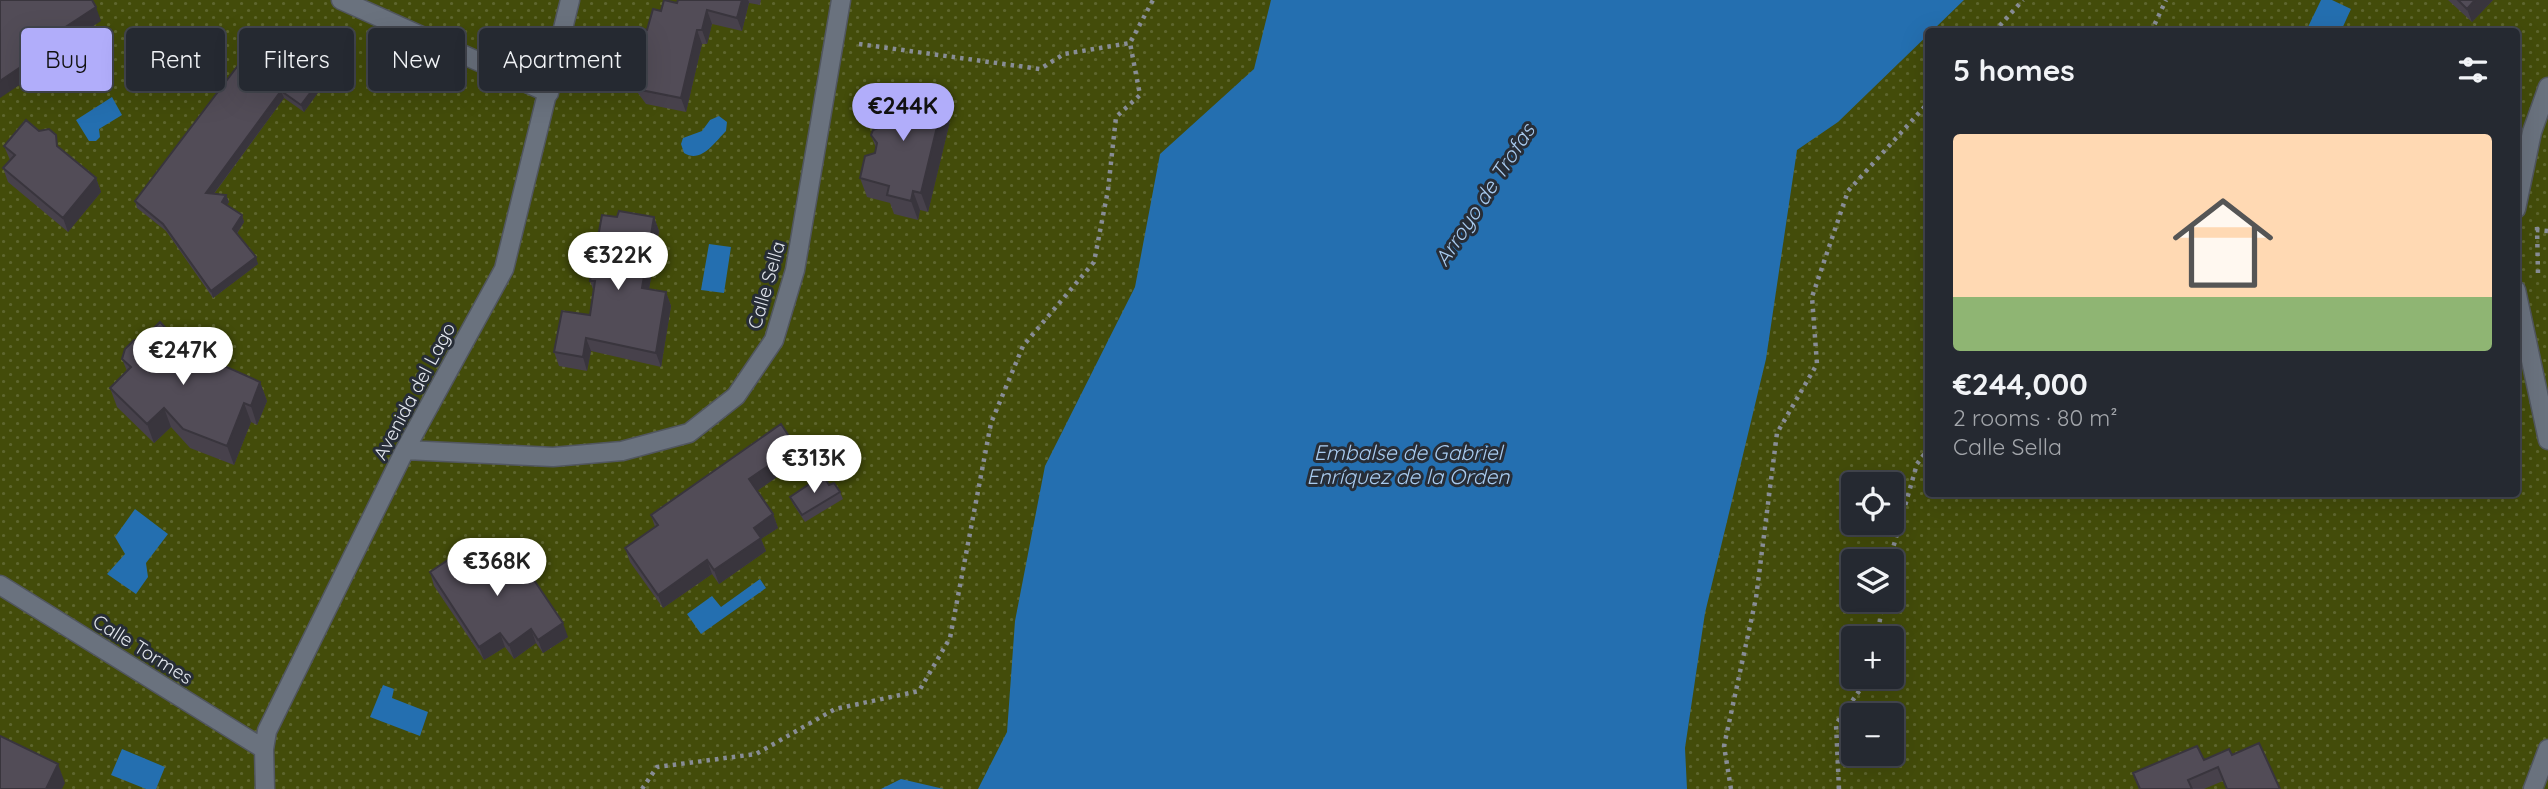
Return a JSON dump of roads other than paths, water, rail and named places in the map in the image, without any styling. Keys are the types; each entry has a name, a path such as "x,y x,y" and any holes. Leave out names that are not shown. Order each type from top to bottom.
{"street":[{"path":"341,0 548,93"},
{"name":"Avenida del Lago","path":"265,789 264,750 267,731 405,450 504,269 570,0"},
{"name":"Calle Sella","path":"405,450 553,457 622,451 689,433 736,396 774,340 796,270 841,0"},
{"path":"2520,190 2532,132 2548,87"},
{"path":"2520,325 2548,440"},
{"name":"Calle Tormes","path":"0,585 264,750"},
{"path":"2533,789 2548,749"}],"water":[{"name":"Embalse de Gabriel Enríquez de la Orden","path":"1271,0 1964,0 1935,28 1925,28 1925,38 1838,122 1797,150 1766,359 1705,613 1685,748 1687,789 978,789 1007,732 1015,621 1045,466 1135,287 1160,154 1254,69"},
{"path":"2321,0 2332,0 2351,9 2342,28 2307,28"},
{"path":"112,97 122,115 99,129 100,137 96,141 89,141 76,120"},
{"path":"719,116 727,122 726,131 717,141 702,154 690,156 684,153 681,144 683,138 702,131 710,120"},
{"path":"709,244 731,247 724,293 701,290"},
{"path":"135,509 168,534 146,563 148,577 136,594 107,574 125,554 115,537"},
{"path":"760,579 766,588 701,634 687,614 712,596 721,607"},
{"path":"383,685 394,689 392,698 428,712 420,736 370,717"},
{"path":"122,749 165,767 156,789 146,789 111,775"},
{"path":"901,779 944,789 881,789"}],"water label":[{"name":"Arroyo de Trofas","path":"1485,195"}]}
